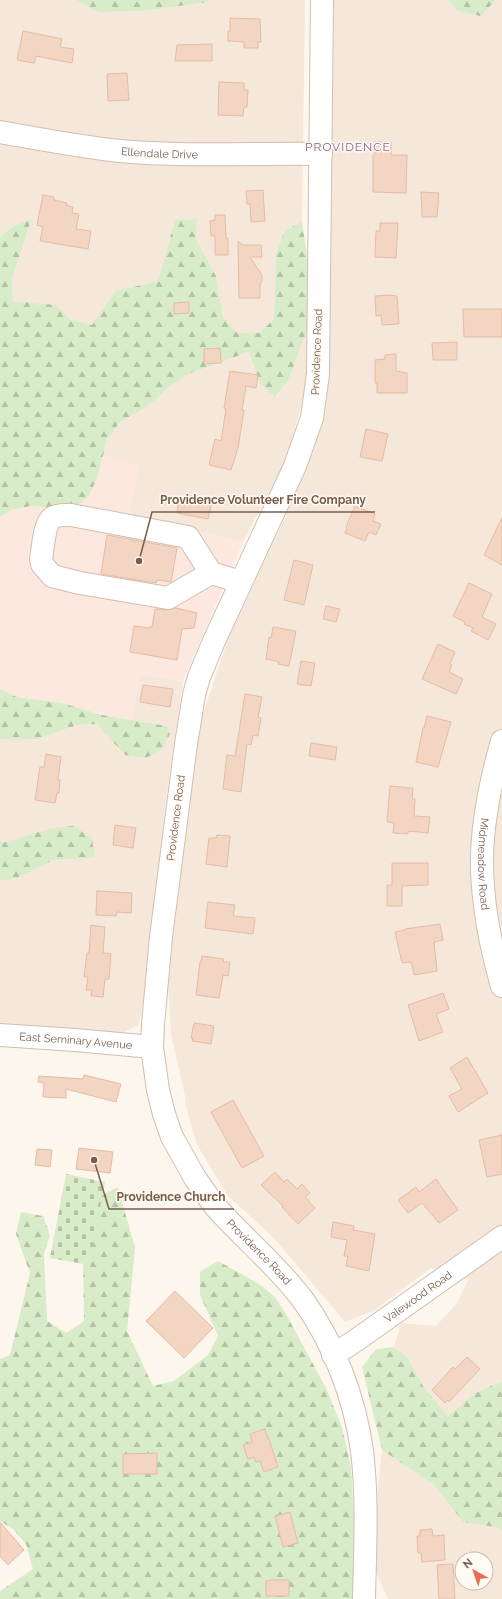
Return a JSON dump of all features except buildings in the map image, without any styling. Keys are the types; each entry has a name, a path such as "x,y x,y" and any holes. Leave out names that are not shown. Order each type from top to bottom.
{"street":[{"name":"Providence Road","path":"322,0 318,374 312,418 295,466 199,677 190,714 158,966 152,1048 158,1090 164,1114 172,1137 182,1156 214,1206 278,1271 300,1296 316,1322 333,1355 347,1390 360,1434 362,1453 365,1511 364,1599"},
{"name":"Ellendale Drive","path":"0,132 77,146 121,151 170,153 321,154"},
{"path":"211,573 168,598 80,583 52,576 42,564 41,559 47,526 52,518 62,514 188,538 211,573 241,582"},
{"name":"Midmeadow Road","path":"502,742 494,771 485,821 482,867 486,912 494,960 502,986"},
{"name":"East Seminary Avenue","path":"0,1035 75,1040 152,1048"},
{"name":"Valewood Road","path":"333,1355 355,1342 502,1237"}],"shaded area":[{"path":"0,0 76,0 98,12 143,11 207,2 208,0 305,0 302,221 284,232 276,253 274,319 259,333 237,333 223,317 216,276 196,239 197,219 175,220 158,281 115,291 92,326 71,320 56,305 13,301 12,279 32,218 12,227 0,237"},
{"path":"333,0 449,0 456,10 484,11 496,0 502,0 502,1381 475,1393 448,1416 423,1386 408,1358 394,1347 401,1323 436,1326 457,1303 468,1280 431,1268 373,1311 345,1322 274,1238 228,1196 197,1145 186,1107 185,1096 171,1034 167,962 200,723 228,639 285,518 326,407 330,246"},
{"path":"309,325 306,389 286,460 243,542 129,514 139,466 103,456 107,440 120,422 137,413 154,401 173,384 191,373 250,352 260,384 276,397 288,381"},
{"path":"103,456 139,466 129,514 243,542 183,681 140,674 132,720 102,715 62,703 17,697 0,689 0,517 11,510 31,506 73,509 97,479"},
{"path":"140,674 183,681 167,792 142,1012 138,1025 122,1033 0,1023 0,881 18,878 54,860 95,858 0,841 0,739 38,739 77,725 97,724 125,754 167,726 132,720"},
{"path":"382,1450 434,1485 463,1522 495,1527 502,1531 502,1599 388,1599 375,1571 378,1489"}],"green space":[{"path":"76,0 208,0 208,2 143,11 98,12"},
{"path":"449,0 496,0 480,16 456,10"},
{"path":"32,218 12,279 13,301 56,305 71,320 92,325 115,291 158,281 175,220 197,219 196,239 216,276 223,317 237,333 259,333 274,319 276,253 284,232 302,221 308,263 307,304 309,325 288,381 275,397 260,384 249,352 191,373 173,384 154,401 137,413 120,422 107,440 97,479 88,497 73,509 31,506 11,510 0,517 0,237 12,227"},
{"path":"0,689 17,697 62,703 102,715 167,726 170,734 163,748 146,758 125,755 97,724 77,725 38,739 0,739"},
{"path":"73,826 92,838 95,858 54,860 18,878 0,881 0,841 6,842 49,829"},
{"path":"66,1174 105,1182 89,1265 50,1258"},
{"path":"118,1187 135,1248 127,1331 153,1386 174,1381 208,1355 218,1336 200,1295 200,1272 218,1261 259,1284 275,1297 286,1314 326,1388 342,1427 351,1467 359,1599 0,1599 0,1591 33,1569 26,1544 13,1529 0,1521 0,1359 10,1355 30,1273 16,1234 21,1212 43,1216 50,1235 44,1254 47,1321 66,1333 84,1321 83,1259 98,1197"},
{"path":"394,1347 408,1358 423,1386 448,1416 475,1393 502,1381 502,1531 495,1527 463,1522 434,1485 382,1450 362,1367 376,1349"}],"place":[{"name":"Providence Volunteer Fire Company","path":"139,561"},
{"name":"Providence Church","path":"94,1160"}],"district":[{"name":"PROVIDENCE","path":"348,147"}]}
